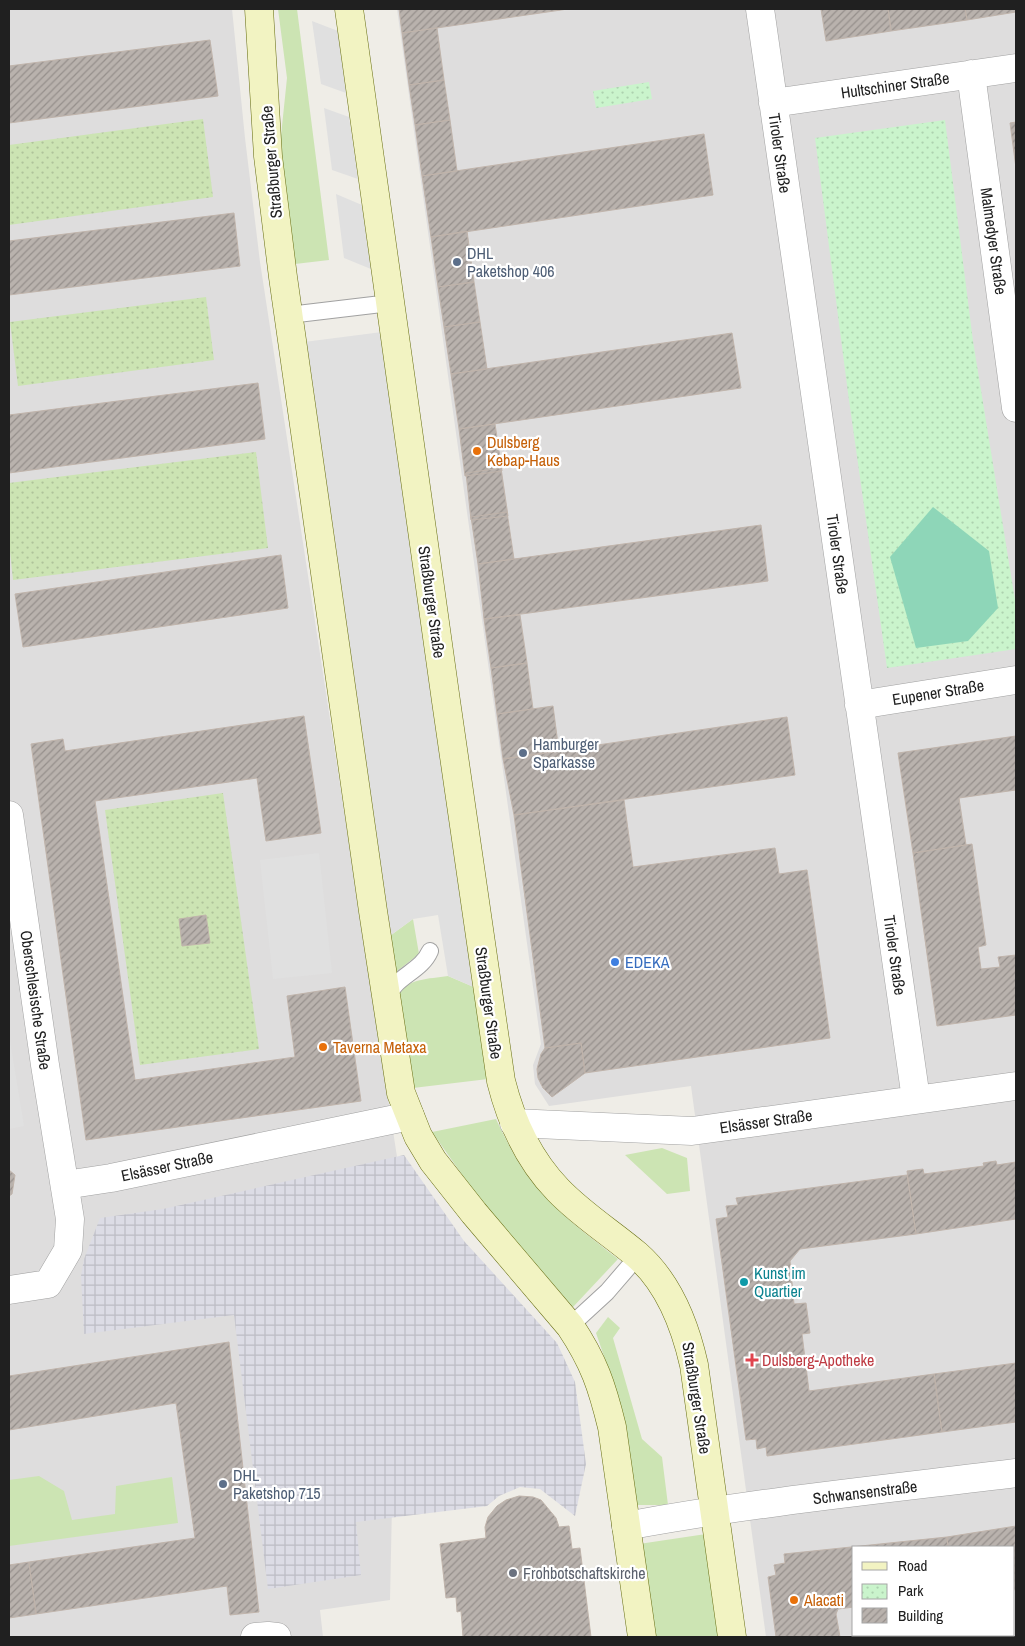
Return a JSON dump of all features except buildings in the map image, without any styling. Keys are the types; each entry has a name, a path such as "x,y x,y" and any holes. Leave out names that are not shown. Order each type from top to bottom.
{"main road":[{"name":"Straßburger Straße","path":"259,9 268,156 386,999 402,1092 418,1136 433,1161 474,1214 570,1326 596,1371 605,1395 612,1427 642,1637"},
{"name":"Straßburger Straße","path":"349,9 497,1057 506,1102 526,1147 540,1169 577,1208 638,1256 652,1270 678,1313 688,1337 694,1365 732,1637"}],"street":[{"name":"Tiroler Straße","path":"760,9 916,1099"},
{"name":"Hultschiner Straße","path":"773,103 1016,68"},
{"name":"Malmedyer Straße","path":"971,74 1016,408"},
{"name":"Eupener Straße","path":"859,705 1016,680"},
{"name":"Oberschlesische Straße","path":"9,815 11,847 65,1185"},
{"name":"Elsässer Straße","path":"514,1123 692,1131 1016,1086"},
{"name":"Elsässer Straße","path":"65,1185 111,1178 410,1116"},
{"path":"9,1290 48,1284 68,1250 70,1218 65,1185"},
{"name":"Schwansenstraße","path":"626,1526 714,1511 1016,1473"}],"lane":[{"path":"289,315 390,303"},
{"path":"386,999 390,989 427,958 430,951"},
{"path":"570,1326 607,1292 638,1256"}],"shaded area":[{"path":"9,9 232,9 260,262 399,1170 390,1600 320,1610 323,1637 9,1637"},
{"path":"397,9 1016,9 1016,1637 766,1637 691,1086 549,1106 535,1084 533,1065 541,1044"},
{"path":"312,21 338,31 346,93 321,84"},
{"path":"324,108 349,117 358,179 332,170"},
{"path":"336,194 362,205 371,269 344,258"},
{"path":"382,332 476,988 448,976 438,915 413,919 387,938 304,342"},
{"path":"319,853 332,973 273,979 260,860"},
{"path":"9,1035 24,1126 9,1129"},
{"path":"404,1155 464,1241 557,1343 575,1382 586,1464 575,1516 540,1489 520,1487 499,1496 487,1506 356,1522 361,1575 268,1589 234,1315 84,1334 81,1276 84,1259 100,1218 163,1209"}],"green space":[{"path":"278,9 297,9 329,260 295,264 279,155 287,78"},
{"path":"649,82 652,99 596,108 593,91"},
{"path":"203,119 213,197 9,225 9,145"},
{"path":"945,120 973,341 1016,606 1016,649 887,668 848,393 815,138"},
{"path":"206,297 214,360 18,386 10,322"},
{"path":"256,452 268,548 13,580 9,542 9,483"},
{"path":"933,507 989,551 998,608 968,641 916,648 890,557"},
{"path":"223,793 259,1049 140,1065 105,810"},
{"path":"413,919 419,954 392,975 387,938"},
{"path":"448,976 476,988 488,1079 413,1088 397,997 406,986 419,980"},
{"path":"496,1119 518,1161 544,1196 574,1224 618,1259 573,1307 480,1200 432,1132"},
{"path":"662,1148 687,1158 690,1191 667,1194 625,1155"},
{"path":"608,1317 620,1328 613,1338 642,1439 662,1457 668,1505 633,1505 615,1388 596,1333"},
{"path":"39,1476 64,1491 72,1520 115,1514 116,1486 172,1477 178,1523 9,1546 9,1480"},
{"path":"706,1534 721,1637 653,1637 639,1544"}],"place":[{"name":"DHL Paketshop 406","path":"457,262"},
{"name":"Dulsberg Kebap-Haus","path":"477,451"},
{"name":"Hamburger Sparkasse","path":"523,753"},
{"name":"EDEKA","path":"615,962"},
{"name":"Taverna Metaxa","path":"323,1047"},
{"name":"Kunst im Quartier","path":"744,1282"},
{"name":"Dulsberg-Apotheke","path":"752,1360"},
{"name":"DHL Paketshop 715","path":"223,1484"},
{"name":"Frohbotschaftskirche","path":"513,1573"},
{"name":"Alacati","path":"794,1600"}]}
